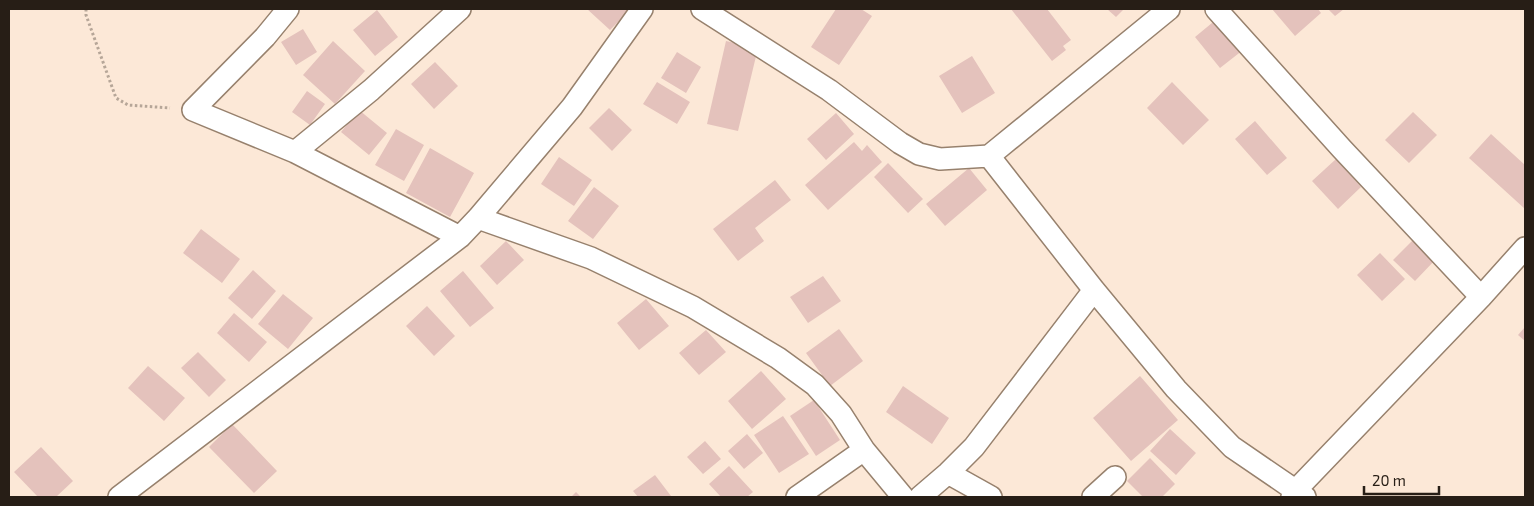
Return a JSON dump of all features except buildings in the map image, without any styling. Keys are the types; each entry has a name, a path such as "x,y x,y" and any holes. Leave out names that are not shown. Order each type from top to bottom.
{"street":[{"path":"288,9 265,37 194,110 296,152 460,237"},
{"path":"296,152 371,90 460,9"},
{"path":"119,497 460,237 572,107 642,9"},
{"path":"702,9 829,90 900,143 919,154 940,159 989,156 1169,9"},
{"path":"1216,9 1342,149 1481,297"},
{"path":"989,156 1094,290 1176,389 1232,447 1297,495 1525,248"},
{"path":"478,218 591,258 701,312 778,358 814,385 841,414 864,450 903,497"},
{"path":"920,497 974,447 1094,290"},
{"path":"797,497 864,450"},
{"path":"948,473 990,497"},
{"path":"1093,497 1115,476"}],"path":[{"path":"86,9 86,15 116,98 128,105 194,110"}]}
